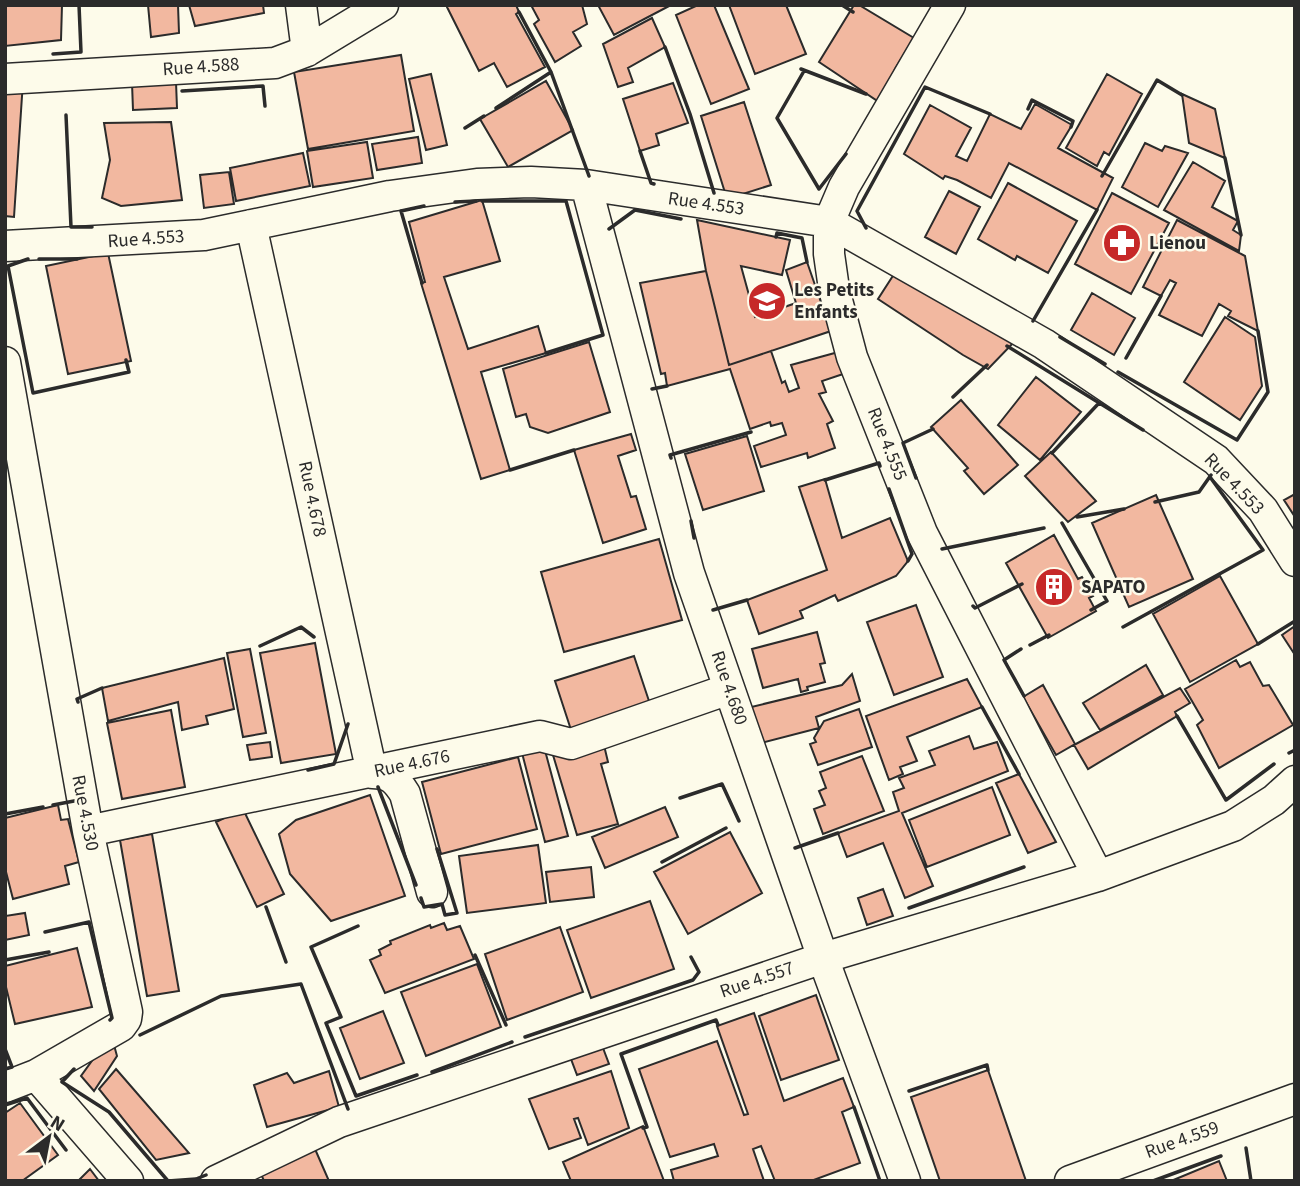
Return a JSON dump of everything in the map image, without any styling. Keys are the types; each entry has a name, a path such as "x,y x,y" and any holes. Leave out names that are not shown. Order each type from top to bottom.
{"street":[{"path":"301,5 307,51"},
{"name":"Rue 4.588","path":"5,79 275,63 307,51 383,5"},
{"name":"Rue 4.555","path":"950,5 844,187 829,222 831,266 852,357 922,533 1098,876"},
{"name":"Rue 4.553","path":"5,246 204,235 390,196 477,184 531,181 586,185 829,222 1044,344 1216,460 1263,510 1295,561"},
{"name":"Rue 4.680","path":"586,185 689,573 823,958 905,1181"},
{"name":"Rue 4.678","path":"251,225 372,773"},
{"name":"Rue 4.530","path":"5,362 88,831 126,1019 121,1026 36,1075"},
{"name":"Rue 4.676","path":"88,831 540,736 570,744 729,690"},
{"path":"372,773 385,773 397,781 405,794 432,892"},
{"name":"Rue 4.557","path":"216,1181 339,1122 823,958 1098,876 1233,826 1274,800 1295,781"},
{"path":"5,1087 36,1075 128,1181"},
{"name":"Rue 4.559","path":"1070,1181 1295,1099"}],"building":[{"path":"5,5 62,5 61,40 5,46"},
{"path":"148,5 178,5 179,33 151,37"},
{"path":"189,5 263,5 264,13 195,26"},
{"path":"516,5 519,12 516,14 545,67 507,87 494,63 479,71 447,7"},
{"path":"531,5 582,5 587,24 573,32 581,46 555,62 534,24 539,20"},
{"path":"598,5 671,5 614,35"},
{"path":"698,5 714,5 749,89 711,104 676,15"},
{"path":"729,5 786,5 806,54 755,74"},
{"path":"854,5 859,5 914,38 895,69 905,74 885,106 819,62"},
{"path":"652,18 665,47 628,68 633,82 618,87 603,44"},
{"path":"401,55 414,131 308,149 294,72"},
{"path":"431,74 447,145 426,150 409,79"},
{"path":"1107,74 1142,94 1109,155 1104,152 1097,166 1066,148"},
{"path":"5,80 23,81 14,217 5,216"},
{"path":"546,81 573,130 508,167 480,119"},
{"path":"176,82 177,108 133,110 132,83"},
{"path":"673,83 688,123 656,134 659,145 640,151 623,99"},
{"path":"1182,94 1215,109 1225,158 1189,143"},
{"path":"744,102 771,185 727,199 701,116"},
{"path":"1035,104 1072,125 1058,148 1113,178 1097,210 1009,163 991,198 957,180 945,176 943,179 904,154 930,105 971,128 956,156 967,161 990,114 1021,129"},
{"path":"171,122 182,200 121,206 102,198 110,160 104,123"},
{"path":"418,137 422,163 377,170 372,144"},
{"path":"367,142 373,178 313,187 307,151"},
{"path":"1145,143 1162,151 1165,146 1188,153 1158,207 1122,187"},
{"path":"303,153 310,186 236,201 230,168"},
{"path":"1193,162 1225,181 1212,207 1238,221 1233,230 1241,235 1239,251 1164,210"},
{"path":"229,172 234,204 204,208 200,175"},
{"path":"1008,183 1077,221 1048,273 1017,256 1015,260 978,239"},
{"path":"949,191 980,207 956,254 925,237"},
{"name":"Lienou","path":"1112,193 1169,223 1131,294 1075,264"},
{"path":"482,200 500,261 444,277 468,349 538,326 546,353 481,372 510,470 481,479 421,283 425,282 409,222"},
{"name":"Les Petits Enfants","path":"697,220 790,240 782,275 741,266 755,317 796,303 786,270 807,262 831,331 729,365 706,271"},
{"path":"1177,220 1245,256 1258,331 1228,316 1231,311 1219,304 1202,336 1159,315 1176,283 1170,280 1161,296 1143,287"},
{"path":"108,253 131,361 68,374 46,266"},
{"path":"706,271 729,365 771,351 782,383 785,381 789,392 799,388 791,365 842,351 849,372 822,381 826,392 819,394 833,421 827,424 835,448 808,458 807,453 761,467 754,446 786,435 782,423 771,426 770,422 750,429 730,369 667,386 665,373 661,374 640,283"},
{"path":"896,271 1016,340 988,369 963,355 878,299"},
{"path":"1092,293 1135,318 1114,355 1071,330"},
{"path":"1225,317 1255,337 1262,386 1240,420 1184,382"},
{"path":"589,342 610,412 548,433 530,427 526,414 516,417 503,369"},
{"path":"1036,377 1081,412 1040,460 998,425"},
{"path":"961,400 1018,465 984,494 964,471 968,468 931,427"},
{"path":"631,434 636,450 618,456 631,497 636,496 646,529 603,543 574,450"},
{"path":"747,436 764,491 703,510 685,454"},
{"path":"1051,452 1096,501 1068,522 1025,476"},
{"path":"825,479 842,538 890,518 908,561 896,576 838,601 835,595 800,611 803,618 759,634 747,600 827,570 799,487"},
{"path":"1295,494 1295,517 1284,500"},
{"path":"1156,495 1193,579 1129,607 1092,523"},
{"name":"SAPATO","path":"1054,535 1078,579 1082,577 1093,596 1089,598 1096,611 1048,638 1006,563"},
{"path":"659,539 682,620 564,652 541,572"},
{"path":"1220,576 1258,644 1190,682 1153,614"},
{"path":"916,605 943,677 894,695 867,622"},
{"path":"1295,626 1295,655 1282,635"},
{"path":"817,632 825,663 820,664 825,682 807,687 808,690 801,692 798,679 763,688 752,649"},
{"path":"315,643 336,754 281,763 260,653"},
{"path":"250,649 266,733 243,737 227,653"},
{"path":"634,656 653,713 574,739 555,681"},
{"path":"224,658 234,709 206,716 208,724 182,730 178,702 108,721 102,688"},
{"path":"1236,660 1240,667 1250,662 1263,686 1269,685 1293,725 1219,768 1197,725 1203,720 1185,689"},
{"path":"1146,665 1163,695 1100,730 1083,703"},
{"path":"852,674 860,701 816,717 819,728 757,744 743,709 842,685"},
{"path":"967,679 982,707 907,737 917,761 900,767 903,774 889,780 866,716"},
{"path":"1043,685 1075,744 1056,755 1023,697"},
{"path":"1180,688 1190,703 1175,712 1177,716 1088,769 1074,745"},
{"path":"859,709 872,747 818,765 810,744 816,742 814,738 824,721"},
{"path":"171,710 185,787 122,799 107,723"},
{"path":"969,736 974,749 997,742 1008,771 902,813 933,886 905,898 883,843 847,857 838,833 899,811 893,792 904,788 899,778 935,765 929,751"},
{"path":"603,741 608,762 601,764 618,824 577,835 553,755"},
{"path":"270,742 272,757 250,760 247,745"},
{"path":"543,743 568,836 545,842 521,749"},
{"path":"862,756 884,811 823,834 814,809 825,805 819,791 826,788 820,772"},
{"path":"518,757 537,829 441,854 422,782"},
{"path":"1019,774 1056,842 1028,853 996,783"},
{"path":"992,787 1010,835 927,867 909,820"},
{"path":"370,795 405,896 331,921 290,874 279,834 296,820"},
{"path":"58,805 61,820 68,819 79,862 65,866 69,884 13,899 5,868 5,818"},
{"path":"665,807 678,837 605,868 592,837"},
{"path":"243,809 284,894 257,907 216,822"},
{"path":"730,832 762,893 688,934 654,872"},
{"path":"152,834 179,991 147,996 120,840"},
{"path":"538,845 546,903 467,913 459,856"},
{"path":"591,867 594,897 550,902 546,872"},
{"path":"883,889 893,916 867,925 858,898"},
{"path":"650,901 674,969 591,998 567,930"},
{"path":"25,913 29,935 5,940 5,916"},
{"path":"444,923 447,930 460,926 474,959 385,993 370,960 381,955 379,950 391,944 390,941 430,925 431,928"},
{"path":"560,927 583,992 507,1020 485,954"},
{"path":"77,948 92,1007 15,1024 5,983 5,966"},
{"path":"477,964 501,1027 426,1056 401,992"},
{"path":"816,995 839,1060 781,1080 759,1016"},
{"path":"383,1011 404,1063 360,1079 340,1028"},
{"path":"754,1013 784,1101 843,1078 854,1107 842,1112 860,1163 811,1181 775,1181 761,1146 753,1149 764,1181 674,1181 671,1170 718,1156 714,1144 670,1157 639,1069 717,1041 744,1115 748,1114 717,1026"},
{"path":"114,1045 117,1056 94,1091 81,1076 102,1047"},
{"path":"603,1048 609,1064 577,1075 571,1059"},
{"path":"116,1069 189,1153 156,1160 99,1089"},
{"path":"988,1070 1026,1181 940,1181 911,1097"},
{"path":"329,1071 339,1107 267,1127 254,1085 287,1073 294,1083"},
{"path":"611,1071 629,1128 588,1145 578,1118 574,1119 581,1138 549,1149 529,1099"},
{"path":"20,1103 58,1155 22,1181 5,1181 5,1113"},
{"path":"643,1126 664,1181 571,1181 563,1162"},
{"path":"315,1149 329,1181 264,1181 261,1174"},
{"path":"1219,1161 1227,1181 1171,1181"},
{"path":"90,1169 99,1181 78,1181"}],"wall":[{"path":"53,54 81,52 79,5"},
{"path":"842,5 853,12"},
{"path":"519,12 551,72 589,176"},
{"path":"665,47 690,114 714,193"},
{"path":"801,69 866,94"},
{"path":"804,71 777,118 819,189 846,154"},
{"path":"496,108 551,72"},
{"path":"1102,176 1157,80 1182,95"},
{"path":"182,91 263,86 265,106"},
{"path":"866,228 857,211 925,87 990,114"},
{"path":"1028,109 1032,100 1073,121 1071,127"},
{"path":"66,115 71,227 92,227"},
{"path":"465,128 484,116"},
{"path":"640,151 651,183 654,184"},
{"path":"1225,158 1241,235"},
{"path":"455,202 476,201"},
{"path":"482,201 566,201 603,335 546,353"},
{"path":"422,283 401,211 424,206"},
{"path":"609,229 635,210 681,219"},
{"path":"1033,321 1097,210"},
{"path":"776,237 777,233 802,238 807,262"},
{"path":"28,259 8,266 33,393 129,372 126,360"},
{"path":"39,259 77,259"},
{"path":"1126,358 1161,296"},
{"path":"1118,372 1237,440 1268,392 1258,331"},
{"path":"1060,337 1105,364"},
{"path":"1007,346 1143,430"},
{"path":"953,397 987,365"},
{"path":"652,389 667,386"},
{"path":"1052,453 1099,403"},
{"path":"916,478 903,443 933,429"},
{"path":"671,458 670,455 751,432"},
{"path":"510,470 574,450"},
{"path":"825,480 879,463 880,466"},
{"path":"1155,502 1199,492 1211,475"},
{"path":"1123,627 1263,550 1210,477"},
{"path":"889,489 912,554 908,561"},
{"path":"1077,517 1124,509"},
{"path":"691,521 694,538"},
{"path":"1062,523 1107,601 1091,610"},
{"path":"942,549 1044,528"},
{"path":"973,606 975,608 1022,584"},
{"path":"713,610 747,600"},
{"path":"1258,644 1295,621"},
{"path":"260,646 301,627 314,637"},
{"path":"1030,645 1049,635"},
{"path":"1021,649 1004,660 1024,696"},
{"path":"78,702 77,699 102,688"},
{"path":"982,707 1019,774"},
{"path":"1177,716 1226,800 1274,764"},
{"path":"308,770 334,764 348,724"},
{"path":"1289,753 1295,750"},
{"path":"680,798 722,784 739,821"},
{"path":"378,787 416,885"},
{"path":"53,805 74,801"},
{"path":"5,814 43,807"},
{"path":"662,862 726,828"},
{"path":"795,848 838,833"},
{"path":"421,898 424,907 442,904 445,915 457,913 437,849"},
{"path":"909,908 1024,867"},
{"path":"266,907 286,962"},
{"path":"45,932 89,922 112,1018 110,1020"},
{"path":"358,926 311,947 341,1017 326,1023 356,1096 417,1075"},
{"path":"5,960 49,952"},
{"path":"475,955 506,1025"},
{"path":"525,1037 693,980 699,972 691,957"},
{"path":"140,1035 221,996 301,984 348,1109"},
{"path":"643,1128 647,1127 621,1054 716,1020 718,1025"},
{"path":"432,1072 512,1042"},
{"path":"5,1049 12,1067 5,1069"},
{"path":"909,1091 987,1065 988,1070"},
{"path":"74,1069 62,1082 109,1112 168,1181 196,1179 206,1175"},
{"path":"5,1105 27,1098 66,1150"},
{"path":"854,1107 880,1181"},
{"path":"1246,1148 1251,1181"},
{"path":"1153,1181 1221,1156"}],"place":[{"name":"Lienou","path":"1122,243"},
{"name":"Les Petits Enfants","path":"767,301"},
{"name":"SAPATO","path":"1054,587"}]}
